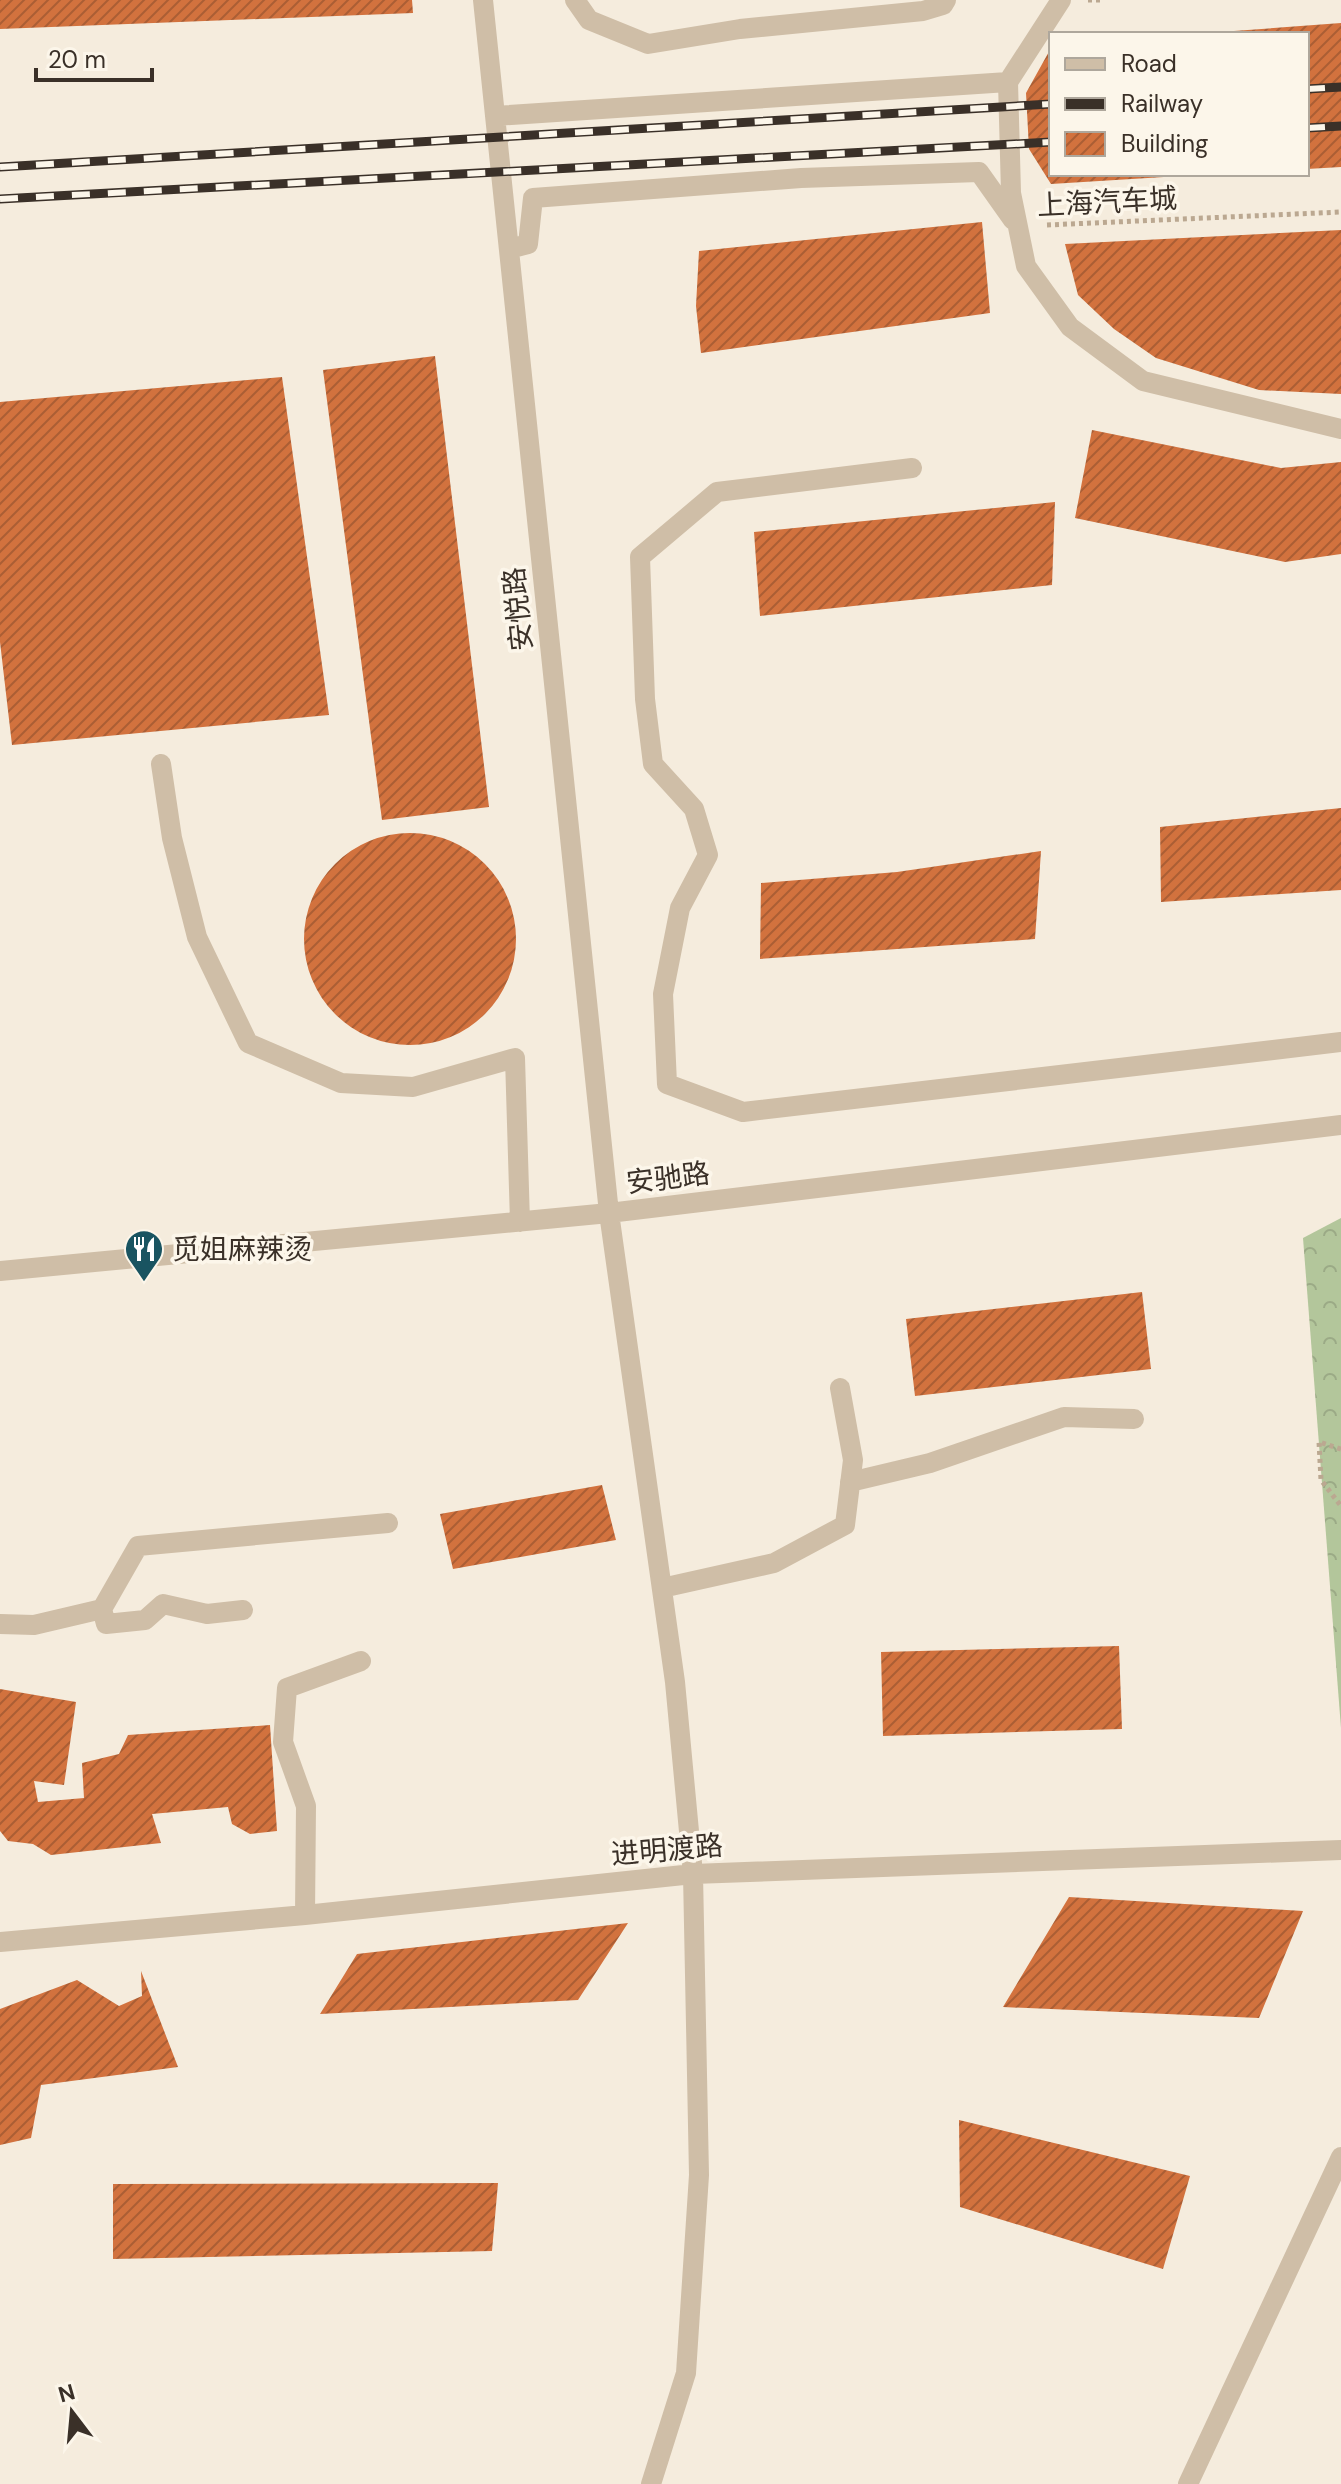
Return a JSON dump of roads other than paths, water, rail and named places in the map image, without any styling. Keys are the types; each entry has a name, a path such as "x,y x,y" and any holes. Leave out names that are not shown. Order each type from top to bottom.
{"street":[{"name":"安悦路","path":"483,0 609,1213 662,1588 693,1874 699,2175 686,2373 651,2484"},
{"path":"575,0 589,20 648,44 740,29 923,11 943,5 946,0"},
{"path":"1061,0 1008,82 1011,193 1026,266 1070,327 1143,381 1341,429"},
{"path":"495,116 1008,82"},
{"path":"509,249 528,244 533,198 801,178 979,172 1018,226"},
{"path":"912,468 717,492 640,557 645,699 653,764 694,809 708,855 680,908 663,994 667,1084 743,1112 1341,1042"},
{"path":"161,764 172,838 197,937 248,1043 341,1083 413,1087 515,1058 520,1222"},
{"name":"安驰路","path":"0,1271 609,1213 1341,1125"},
{"path":"662,1588 774,1563 845,1525 853,1460 840,1388"},
{"path":"850,1482 930,1463 1064,1417 1134,1419"},
{"path":"243,1610 207,1614 163,1604 145,1620 106,1624 102,1609 138,1546 388,1523"},
{"path":"0,1624 34,1625 102,1609"},
{"path":"305,1915 306,1806 283,1742 287,1688 361,1661"},
{"name":"进明渡路","path":"0,1942 305,1915 693,1874 1341,1850"},
{"path":"1188,2484 1341,2157"}],"railway":[{"path":"1309,89 1341,87"},
{"path":"0,167 1049,104"},
{"path":"1309,128 1341,126"},
{"path":"0,199 1049,142"}],"place":[{"name":"觅姐麻辣烫","path":"144,1283"}]}
